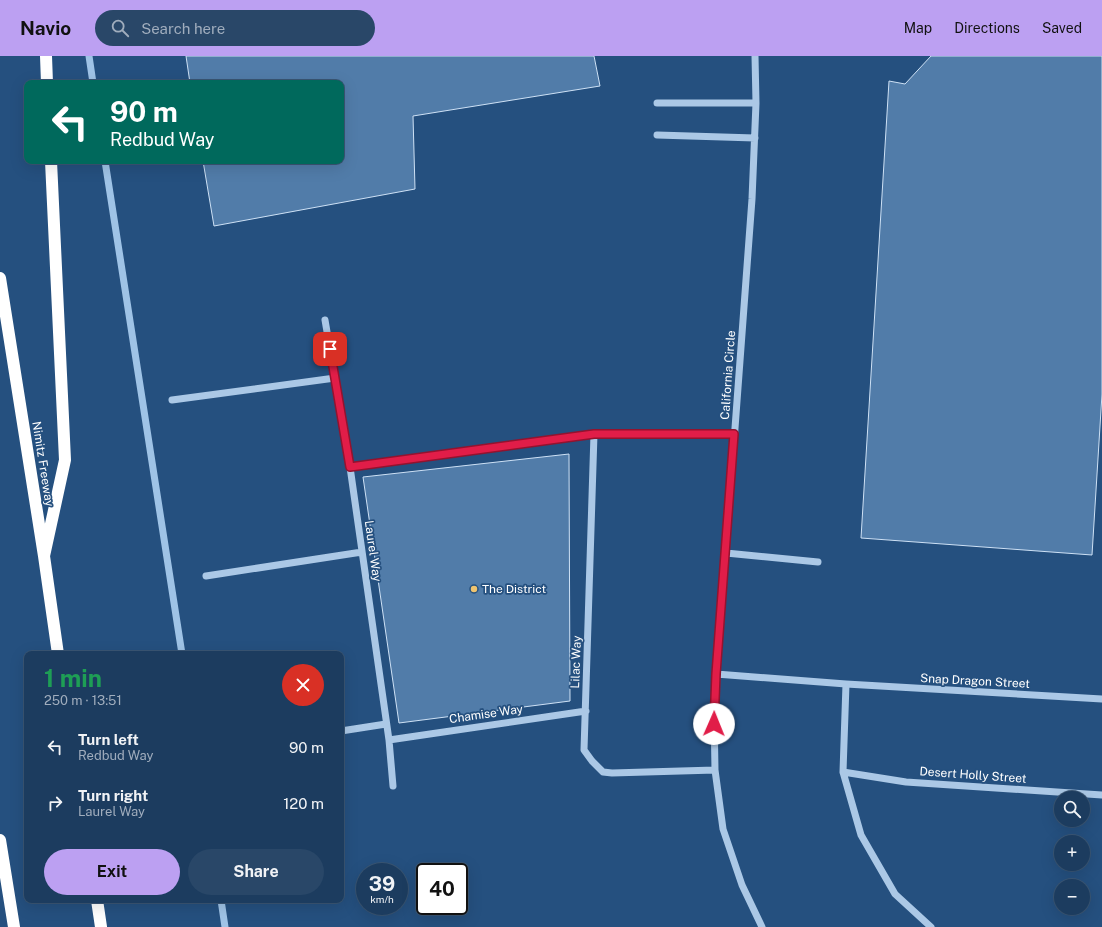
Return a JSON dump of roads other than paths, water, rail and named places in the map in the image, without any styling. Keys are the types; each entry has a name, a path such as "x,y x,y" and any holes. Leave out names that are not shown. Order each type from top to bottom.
{"highway":[{"path":"46,56 47,80"},
{"path":"44,556 65,460 51,164"},
{"name":"Nimitz Freeway","path":"0,278 58,651"},
{"path":"0,840 14,927"},
{"path":"98,903 102,927"}],"street":[{"name":"California Circle","path":"756,56 756,103 752,200 714,711 715,770 723,829 742,885 762,927"},
{"path":"656,103 756,103"},
{"path":"657,135 755,138"},
{"name":"Laurel Way","path":"325,320 350,467 389,740 393,786"},
{"path":"172,400 335,378"},
{"path":"350,467 594,434 734,434"},
{"name":"Lilac Way","path":"594,434 584,750 603,772 715,770"},
{"path":"206,576 362,552"},
{"path":"726,553 818,562"},
{"name":"Snap Dragon Street","path":"716,674 846,684 1102,699"},
{"path":"846,684 843,772 861,835 895,894 931,927"},
{"name":"Chamise Way","path":"389,740 586,711"},
{"path":"344,731 386,724"},
{"name":"Desert Holly Street","path":"843,772 906,782 1102,795"}],"waterway":[{"path":"89,56 93,80"},
{"path":"105,164 182,651"},
{"path":"221,903 225,927"}],"place":[{"name":"The District","path":"474,589"}]}
